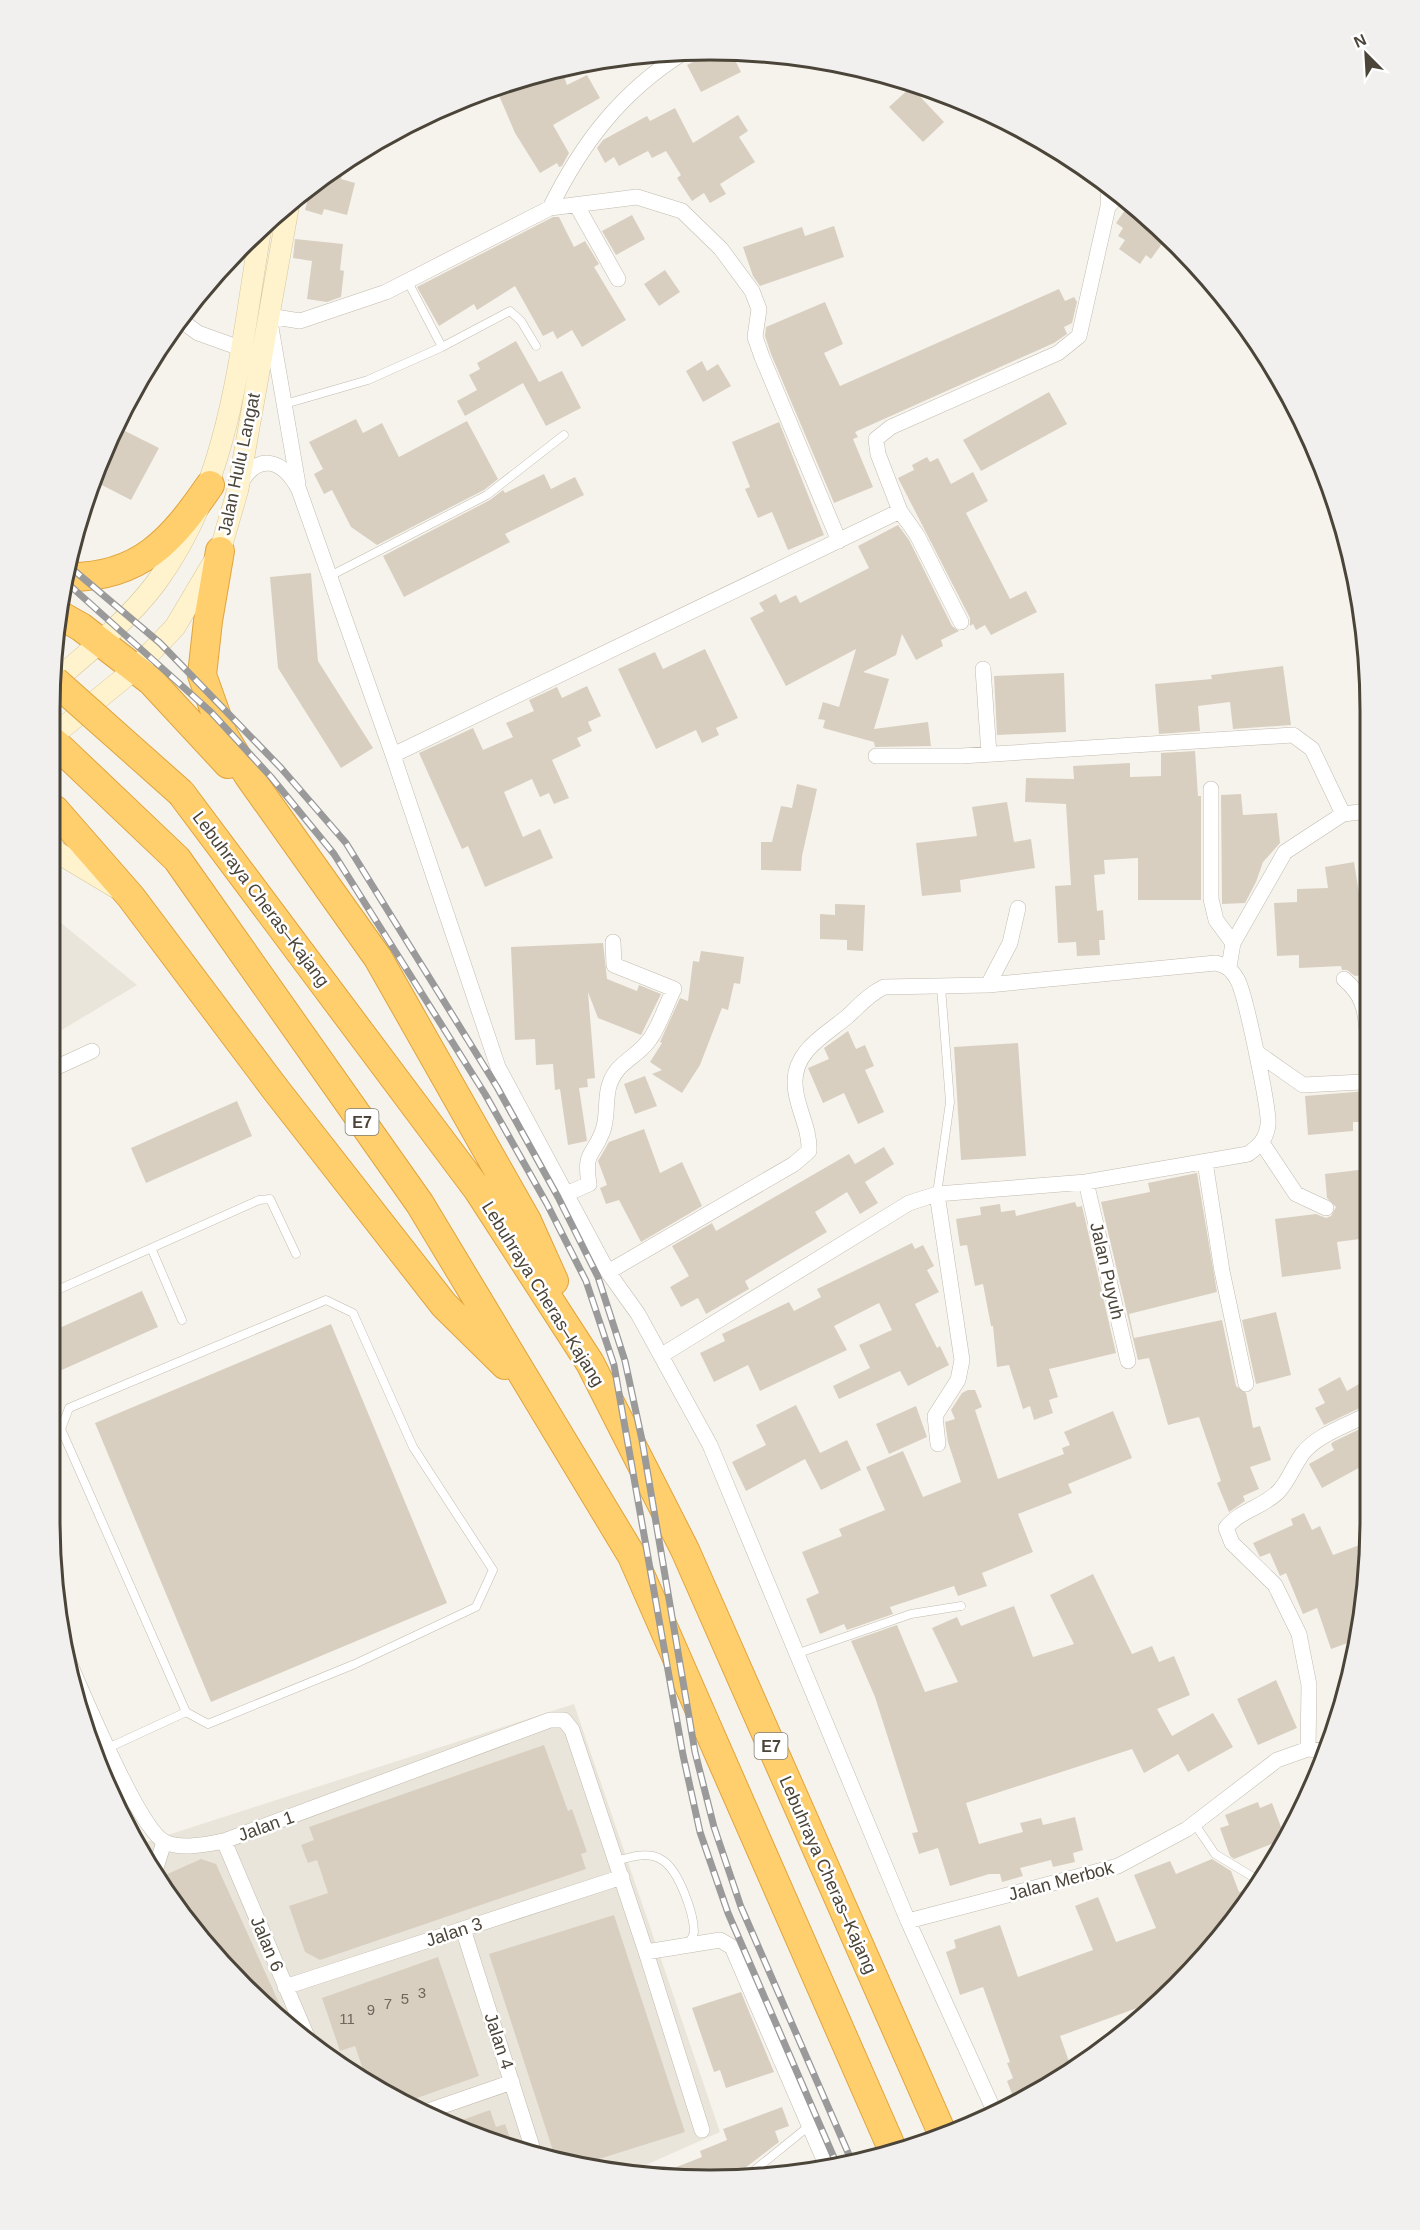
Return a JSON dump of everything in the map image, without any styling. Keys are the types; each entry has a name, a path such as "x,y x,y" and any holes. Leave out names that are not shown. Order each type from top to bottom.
{"highway":[{"path":"74,576 118,572 163,546 210,485"},
{"path":"220,551 208,621 202,675 223,734 283,824 378,958 527,1221 590,1363"},
{"path":"67,620 101,642 151,681 283,824"},
{"name":"Lebuhraya Cheras–Kajang","path":"61,686 181,793 478,1190 590,1363 685,1550 940,2128"},
{"name":"E7","path":"60,748 177,859 420,1204 632,1556 890,2144"},
{"path":"60,816 131,897 276,1090 444,1305 534,1394"}],"main road":[{"name":"Jalan Hulu Langat","path":"60,730 135,669 175,627 220,551 238,489 287,216"},
{"name":"Jalan Hulu Langat","path":"61,676 101,642 156,583 187,533 210,485 236,379 259,242"},
{"path":"60,854 131,897"}],"street":[{"path":"550,208 585,145 652,72 670,61"},
{"path":"961,622 917,536 900,511 878,454 876,439 891,427 1058,353 1079,336 1108,196"},
{"path":"299,490 269,316 300,321 386,292 550,208 638,197 682,211 721,249 752,291 759,309 755,337 839,541"},
{"path":"1108,207 1114,200"},
{"path":"577,206 618,279"},
{"path":"186,325 198,333"},
{"path":"184,329 240,348"},
{"path":"238,489 246,473 262,464 280,464 290,473 299,490 393,755 498,1067 608,1272 662,1355 710,1445 908,1921 992,2106"},
{"path":"393,755 900,511"},
{"path":"983,669 989,754"},
{"path":"876,756 989,754 1293,735 1312,749 1343,814"},
{"path":"1211,789 1211,898 1216,920 1233,943"},
{"path":"1228,967 1233,943 1285,852 1343,814 1360,811"},
{"path":"988,985 1010,943 1018,908"},
{"path":"566,1194 589,1184 586,1165 588,1154 602,1134 607,1117 609,1084 617,1068 650,1040 674,989 614,965 613,942"},
{"path":"608,1272 794,1164 809,1151 810,1137 794,1083 801,1059 817,1038 846,1017 872,993 884,987 988,985 1216,963 1228,967 1239,982 1256,1052 1269,1123 1262,1143 1248,1154 1086,1182 937,1194 909,1203 662,1355"},
{"path":"1344,979 1360,996"},
{"path":"60,1066 92,1051"},
{"path":"1256,1052 1303,1085 1360,1082"},
{"path":"1262,1143 1296,1194 1326,1208"},
{"path":"1205,1162 1222,1271 1246,1384"},
{"name":"Jalan Puyuh","path":"1086,1182 1128,1361"},
{"path":"937,1194 962,1360 958,1380 935,1416 938,1444"},
{"path":"1308,1749 1309,1685 1299,1634 1275,1585 1232,1543 1226,1528 1235,1516 1269,1499 1280,1490 1305,1450 1323,1437 1360,1419"},
{"name":"Jalan 1","path":"164,1842 190,1846 224,1842 550,1720 564,1720 572,1730 616,1860"},
{"path":"95,1732 108,1748 140,1828 164,1842 158,1862"},
{"name":"Jalan Merbok","path":"908,1921 1118,1866 1194,1823 1277,1760 1308,1749 1318,1750"},
{"name":"Jalan 6","path":"224,1842 301,2025"},
{"path":"616,1860 702,2130"},
{"name":"Jalan 3","path":"285,1987 622,1877"},
{"name":"Jalan 4","path":"463,1929 531,2145"},
{"path":"646,1952 720,1940 732,1947 824,2160"},
{"path":"435,2109 512,2082"}],"lane":[{"path":"408,282 442,347"},
{"path":"285,404 368,380 442,347 510,311 520,321 536,346"},
{"path":"330,576 486,495 564,435"},
{"path":"937,1194 950,1102 941,987"},
{"path":"60,1289 152,1250 259,1200 270,1199 296,1254"},
{"path":"152,1250 182,1320"},
{"path":"326,1300 353,1313 413,1447 493,1570 476,1608 355,1664 208,1724 186,1712 61,1429 69,1408 326,1300"},
{"path":"796,1654 911,1614 961,1606"},
{"path":"108,1748 186,1712"},
{"path":"1194,1823 1215,1854 1253,1877"},
{"path":"616,1860 637,1855 662,1860 676,1875 690,1909 694,1934 687,1947"},
{"path":"755,2169 809,2127"}],"shaded area":[{"path":"60,922 137,985 60,1031"},
{"path":"574,1704 720,2132 643,2166 583,2158 542,2148 461,2121 423,2103 385,2083 314,2036 250,1980 194,1916 146,1842"}],"building":[{"path":"696,60 735,61 741,72 701,92 687,65"},
{"path":"587,75 600,98 553,125 569,153 562,166 559,167 557,163 540,173 515,133 499,95 564,77 567,85"},
{"path":"907,91 917,93 944,122 923,142 889,107"},
{"path":"675,108 693,143 738,115 748,131 739,137 755,162 720,184 726,194 710,203 704,193 692,201 677,178 681,175 666,151 652,158 648,151 619,166 614,157 605,163 597,148 603,140 647,116 650,121"},
{"path":"342,175 341,179 355,183 347,215 324,209 322,215 305,210 308,199"},
{"path":"1125,210 1163,243 1151,259 1146,255 1140,264 1119,249 1125,240 1118,236 1123,228 1116,223"},
{"path":"632,215 645,239 616,255 602,231"},
{"path":"553,217 559,217 574,247 585,241 599,264 594,267 626,320 582,347 572,330 557,339 553,331 543,336 515,286 477,310 474,304 439,326 417,287"},
{"path":"834,226 844,257 760,286 753,276 743,247 802,227 805,236"},
{"path":"295,239 343,244 340,270 344,271 341,297 327,302 307,299 312,261 293,258"},
{"path":"665,270 680,292 659,306 644,284"},
{"path":"1059,289 1065,301 1074,297 1077,302 1072,323 1064,327 1067,334 1054,343 855,432 858,437 853,439 873,487 834,503 771,354 765,336 766,327 825,302 843,344 824,353 840,386"},
{"path":"516,341 539,382 562,371 581,408 546,426 523,383 465,416 457,401 477,390 469,375 480,369 477,363"},
{"path":"702,361 707,371 718,364 731,386 703,402 686,371"},
{"path":"1049,392 1067,424 981,471 963,440"},
{"path":"356,419 363,433 382,423 399,457 467,421 498,479 484,490 377,545 351,527 332,490 324,494 314,474 323,469 309,442"},
{"path":"779,422 824,535 788,550 772,512 758,518 745,489 750,487 732,442"},
{"path":"124,430 159,448 131,500 100,484"},
{"path":"927,457 930,462 938,458 951,484 973,472 988,501 966,513 1010,599 1026,591 1037,612 991,635 985,625 976,630 973,624 970,626 970,618 898,478 914,470 912,465"},
{"path":"544,474 551,489 575,477 584,495 505,534 510,542 404,597 383,556 490,500 503,490 505,493"},
{"path":"898,525 909,540 952,626 959,631 941,640 943,646 916,660 902,634 896,655 863,672 889,679 874,729 928,722 931,746 875,747 874,742 823,728 825,720 818,719 823,702 839,707 856,649 786,686 750,618 764,611 759,603 776,594 780,603 796,595 800,603 869,568 858,546"},
{"path":"311,573 318,661 373,748 341,768 278,668 270,577"},
{"path":"705,649 738,718 716,728 719,735 702,743 696,730 656,749 618,669 655,652 663,669"},
{"path":"1283,666 1291,725 1233,729 1230,702 1198,706 1200,731 1159,734 1155,684 1212,679 1211,675"},
{"path":"1064,673 1066,732 997,735 994,676"},
{"path":"587,686 601,716 588,722 592,731 577,738 581,746 552,760 569,798 554,804 549,793 540,797 532,779 504,792 523,837 540,829 553,858 485,887 468,846 462,849 419,753 473,728 483,750 513,737 506,723 534,711 529,700 557,687 562,698"},
{"path":"1195,751 1198,796 1201,796 1201,900 1138,900 1138,858 1104,860 1105,874 1094,875 1097,911 1103,910 1105,940 1099,940 1100,955 1077,956 1076,942 1058,943 1055,886 1071,885 1066,804 1025,802 1026,778 1074,779 1073,766 1130,763 1130,777 1161,776 1161,753"},
{"path":"797,784 817,789 802,856 801,871 761,870 761,842 772,842 781,806 792,808"},
{"path":"1241,794 1243,815 1277,813 1280,843 1263,862 1245,903 1222,904 1221,795"},
{"path":"1007,802 1014,842 1031,839 1035,868 960,880 961,892 922,896 916,843 977,836 972,807"},
{"path":"1354,862 1360,900 1360,975 1355,976 1347,970 1342,970 1341,966 1299,968 1299,955 1277,956 1274,903 1297,902 1297,889 1328,888 1325,867"},
{"path":"835,904 865,905 863,951 847,950 847,940 820,939 820,914 835,915"},
{"path":"603,943 607,979 637,991 639,985 661,994 641,1035 598,1018 588,992 595,1078 587,1079 588,1087 579,1088 587,1141 568,1145 560,1089 555,1090 553,1064 536,1065 535,1039 515,1040 511,947"},
{"path":"701,951 744,957 740,984 734,983 728,1010 722,1008 700,1065 682,1093 652,1074 662,1070 650,1062 662,1043 660,1042 680,998 688,1001 693,961 699,962"},
{"path":"848,1031 856,1049 865,1045 874,1066 865,1070 884,1112 858,1124 844,1093 823,1103 808,1068 829,1059 824,1048"},
{"path":"1018,1043 1026,1156 961,1160 954,1047"},
{"path":"645,1076 657,1106 635,1114 624,1084"},
{"path":"1360,1092 1360,1122 1353,1122 1353,1131 1308,1135 1305,1096"},
{"path":"237,1101 252,1136 146,1183 131,1148"},
{"path":"644,1129 660,1173 682,1162 702,1206 641,1242 619,1200 606,1204 600,1188 607,1185 598,1161 609,1142"},
{"path":"884,1147 894,1164 865,1182 878,1203 860,1214 847,1192 815,1212 827,1232 745,1281 749,1289 706,1314 698,1298 681,1307 670,1287 689,1276 672,1246 712,1223 716,1231 849,1154 855,1164"},
{"path":"1360,1170 1360,1239 1337,1242 1341,1269 1282,1277 1275,1219 1316,1214 1326,1218 1331,1216 1336,1207 1327,1198 1325,1174"},
{"path":"1197,1173 1217,1292 1129,1314 1134,1338 1222,1320 1236,1386 1246,1393 1253,1428 1260,1426 1271,1460 1250,1467 1259,1489 1243,1496 1245,1501 1229,1512 1217,1483 1221,1481 1199,1417 1168,1425 1149,1358 1138,1360 1101,1202 1150,1192 1148,1183"},
{"path":"1075,1202 1077,1207 1082,1206 1116,1353 1049,1369 1058,1397 1049,1400 1053,1413 1034,1420 1030,1406 1023,1409 1009,1365 997,1367 993,1326 991,1326 983,1284 975,1286 967,1245 960,1246 956,1219 981,1215 980,1207 1000,1204 1001,1212 1015,1210 1016,1216"},
{"path":"912,1243 915,1249 923,1245 934,1266 927,1270 939,1292 915,1304 937,1348 940,1346 949,1365 908,1386 900,1371 839,1399 833,1386 870,1368 859,1345 892,1330 879,1303 834,1326 847,1350 760,1391 748,1365 714,1382 700,1353 725,1341 722,1334 789,1302 794,1311 821,1297 817,1289"},
{"path":"142,1291 158,1327 60,1371 60,1328"},
{"path":"1276,1312 1291,1375 1256,1384 1242,1320"},
{"path":"331,1324 447,1603 211,1702 95,1423"},
{"path":"1340,1377 1347,1391 1359,1384 1360,1408 1324,1425 1315,1408 1325,1403 1318,1389"},
{"path":"975,1390 982,1407 975,1410 998,1479 1064,1454 1062,1448 1070,1445 1064,1432 1113,1411 1132,1458 1068,1484 1072,1493 1018,1514 1033,1552 982,1573 987,1586 958,1596 954,1586 890,1607 893,1614 847,1630 844,1624 820,1634 806,1599 819,1593 802,1552 842,1536 839,1529 885,1510 866,1467 903,1451 923,1497 961,1482 948,1442 945,1422 955,1419 951,1410 962,1393"},
{"path":"796,1405 820,1453 847,1440 861,1470 821,1490 805,1459 746,1491 732,1462 766,1445 756,1425"},
{"path":"916,1406 927,1437 889,1454 876,1424"},
{"path":"1360,1429 1360,1467 1322,1488 1309,1464 1334,1450 1331,1444"},
{"path":"1304,1513 1312,1530 1320,1526 1333,1555 1359,1545 1349,1643 1331,1649 1317,1608 1303,1614 1286,1573 1280,1576 1270,1553 1260,1557 1253,1543 1293,1525 1291,1519"},
{"path":"1093,1574 1132,1654 1152,1646 1159,1662 1174,1656 1190,1695 1157,1709 1172,1736 1213,1713 1233,1747 1188,1772 1178,1754 1144,1773 1132,1749 966,1803 979,1844 1023,1832 1020,1823 1041,1818 1043,1825 1075,1817 1083,1850 1073,1853 1075,1862 1053,1867 1051,1860 1020,1868 1023,1876 1002,1882 1000,1874 989,1874 950,1886 938,1848 919,1854 912,1833 918,1832 875,1697 851,1641 897,1625 925,1692 958,1682 932,1628 957,1617 961,1626 1014,1606 1033,1657 1074,1644 1050,1595"},
{"path":"1276,1680 1297,1728 1258,1745 1237,1699"},
{"path":"544,1745 568,1811 572,1809 587,1852 581,1854 586,1869 320,1960 305,1952 289,1906 328,1893 317,1860 308,1863 301,1845 314,1840 309,1827"},
{"path":"1258,1802 1260,1808 1272,1803 1282,1829 1274,1843 1234,1859 1230,1856 1220,1828 1229,1825 1225,1815"},
{"path":"201,1859 216,1864 282,2010 221,1949 194,1916 166,1875"},
{"path":"1212,1859 1231,1871 1239,1892 1244,1890 1199,1949 1142,2006 1060,2036 1069,2061 1012,2095 1007,2081 1013,2078 1007,2063 1010,2062 983,1987 960,1995 946,1952 956,1948 954,1940 1000,1925 1018,1977 1093,1950 1075,1906 1098,1897 1116,1942 1156,1928 1134,1875 1170,1861 1176,1874"},
{"path":"614,1915 685,2132 596,2160 553,2151 489,1954"},
{"path":"438,1957 479,2076 415,2099 363,2069 355,2046 340,2051 322,1998"},
{"path":"741,1992 774,2072 726,2088 720,2070 714,2072 692,2008"},
{"path":"782,2107 789,2126 775,2131 779,2142 743,2169 671,2169 702,2157 700,2151 727,2140 723,2129"},
{"path":"490,2110 496,2127 505,2124 510,2139 501,2136 460,2121"}],"railway":[{"path":"75,571 160,643 281,768 346,843 497,1087 558,1197 598,1277 625,1361 642,1440 695,1752 714,1827 741,1907 849,2155"},
{"path":"71,587 211,712 271,777 334,854 485,1094 547,1204 586,1281 614,1365 683,1755 700,1832 728,1913 834,2158"}]}
